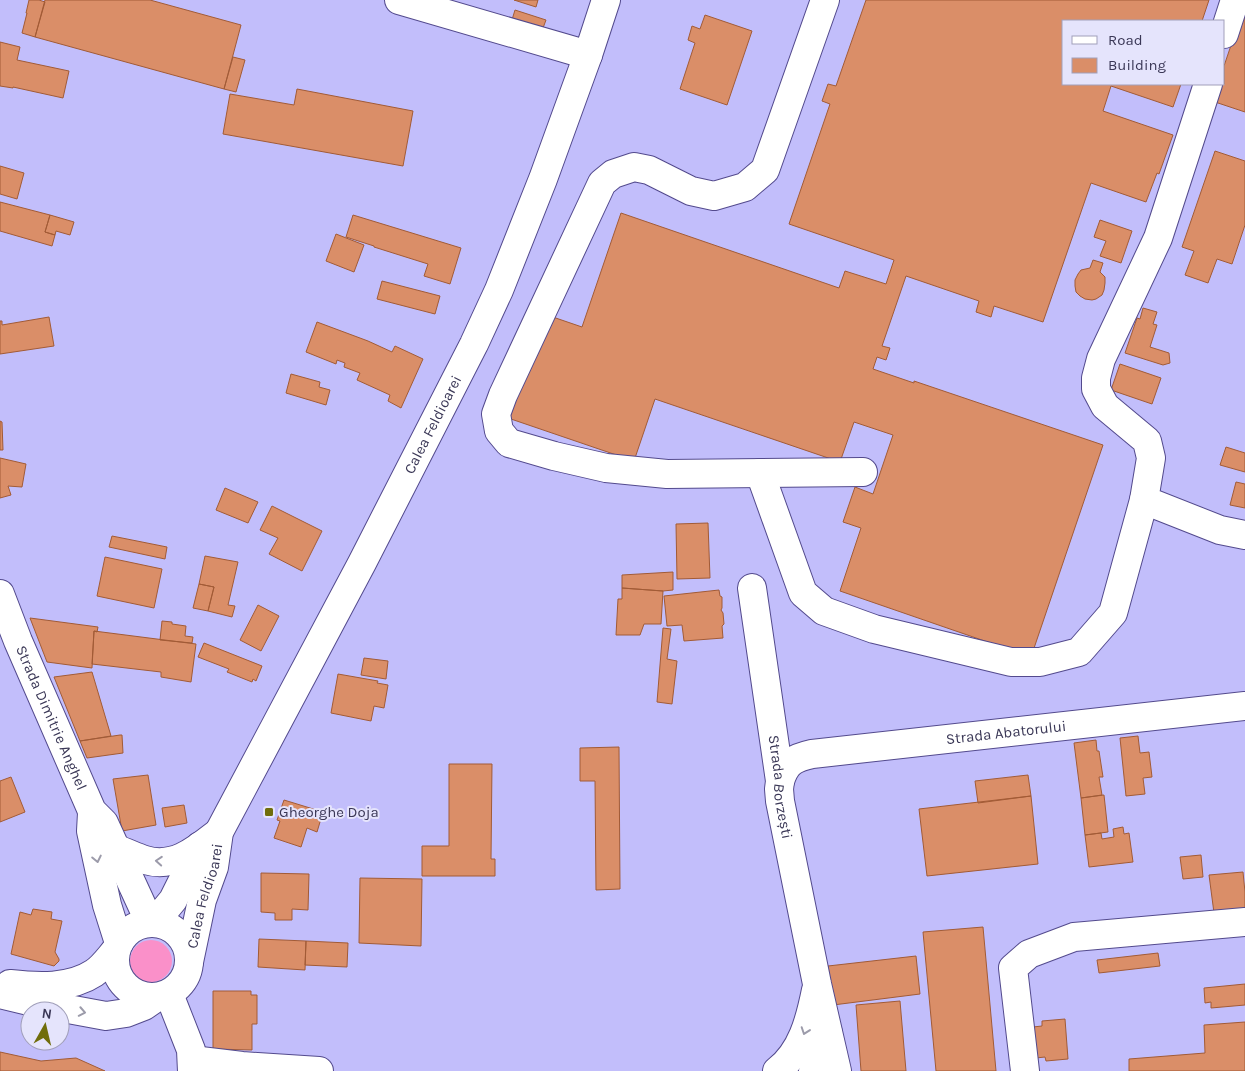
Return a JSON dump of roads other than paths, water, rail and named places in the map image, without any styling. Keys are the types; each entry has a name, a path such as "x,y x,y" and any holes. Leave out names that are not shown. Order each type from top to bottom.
{"main road":[{"path":"399,0 588,55"},
{"name":"Calea Feldioarei","path":"152,923 173,900 209,839 362,563 474,344 499,290 544,179 606,0"},
{"path":"825,0 764,170 746,187 714,196 692,191 649,170 634,167 613,174 602,183 496,414 499,431 509,442 554,456 606,468 667,474 863,472"},
{"path":"1225,31 1235,0"},
{"path":"760,473 803,593 824,610 874,628 1011,662 1040,662 1079,652 1113,613 1144,500 1152,458 1147,441 1105,406 1096,389 1096,378 1101,359 1158,238 1208,85"},
{"path":"1144,500 1220,530 1245,535"},
{"name":"Strada Borzești","path":"752,588 780,780 780,801 817,984 837,1071"},
{"name":"Strada Dimitrie Anghel","path":"0,594 92,811 104,823 152,923"},
{"name":"Strada Abatorului","path":"780,780 783,771 789,763 799,757 812,754 1245,706"},
{"name":"Strada Dimitrie Anghel","path":"92,811 91,831 117,946"},
{"path":"116,849 147,861 169,862 186,856 209,839"},
{"name":"Calea Feldioarei","path":"189,962 202,900 214,867 209,839"},
{"path":"1025,1071 1013,968 1029,954 1074,937 1245,922"},
{"path":"0,983 56,986 84,979 104,964 123,936 131,929 144,924 152,923 172,929 180,935 188,952 188,972 184,981 177,988 144,1006 126,1013 106,1016 0,994"},
{"path":"117,946 116,969 124,985 139,996 148,998 163,995"},
{"name":"Strada Borzești","path":"777,1071 790,1060 798,1049 808,1021 817,984"},
{"path":"163,995 191,1050 192,1065 319,1071"},
{"name":"Strada Borzești","path":"813,1071 826,1049 828,1032"}],"place":[{"name":"Gheorghe Doja","path":"269,812"}]}
